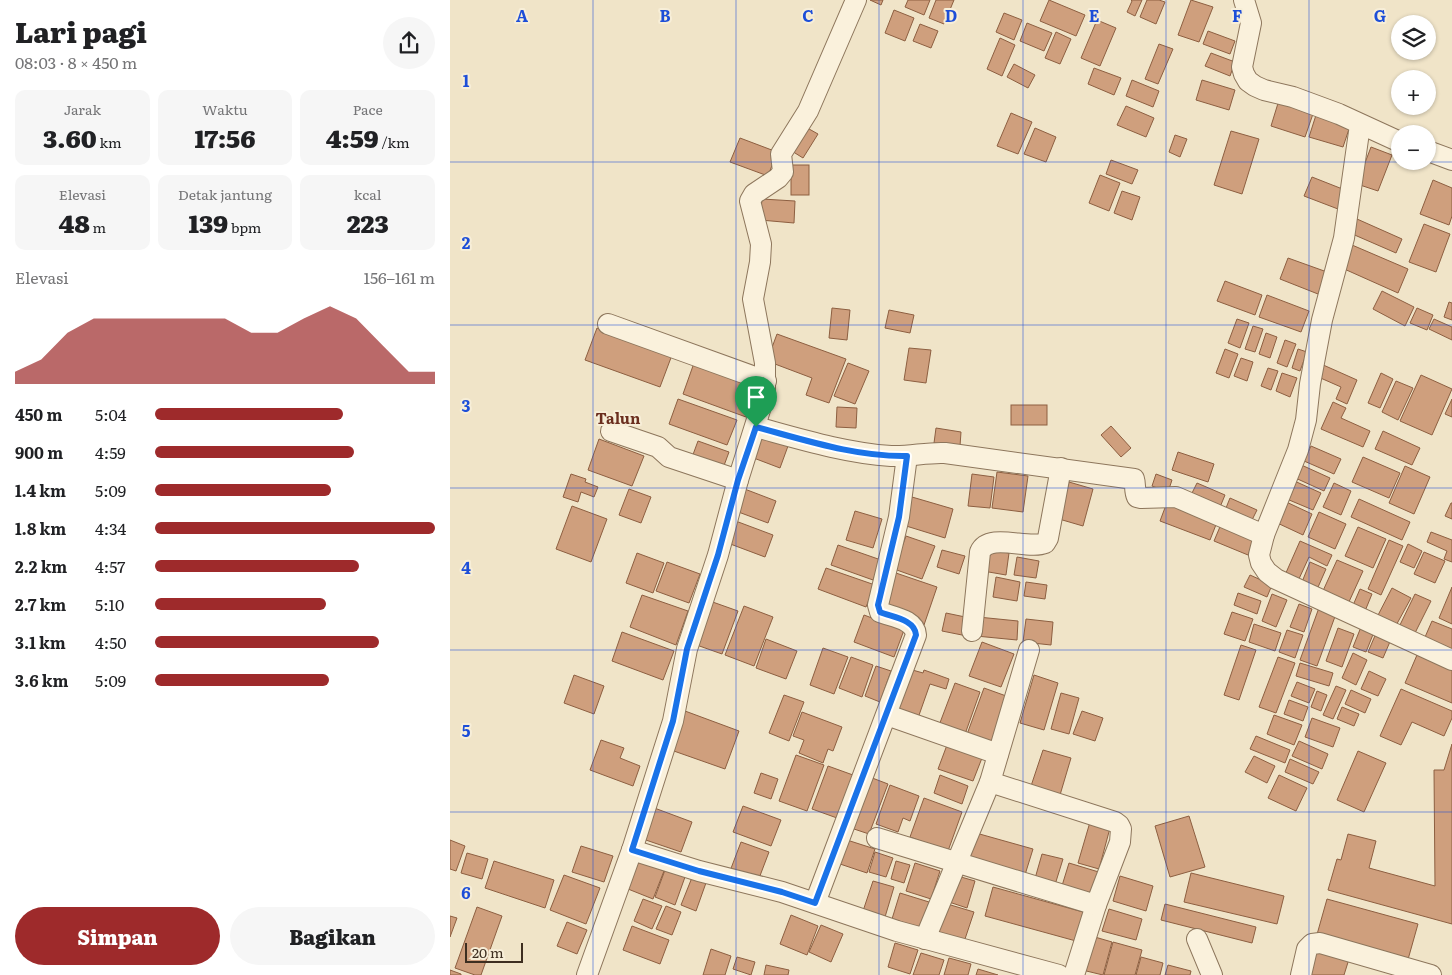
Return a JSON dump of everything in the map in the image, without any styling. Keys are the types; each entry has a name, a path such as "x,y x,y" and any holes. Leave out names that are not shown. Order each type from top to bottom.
{"street":[{"path":"587,975 632,850 673,721 687,649 718,555 738,480 765,394 765,363 753,299 760,262 761,244 750,200 754,194 778,178 782,172 781,154 808,111 856,0"},
{"path":"1244,0 1250,23 1242,67 1248,81 1264,90 1293,97 1339,114 1391,138"},
{"path":"1360,125 1344,238 1322,320 1310,384 1306,420 1298,450 1264,535 1259,555 1261,563 1267,572 1276,579 1452,660"},
{"path":"1436,154 1452,160"},
{"path":"608,324 766,381"},
{"path":"756,427 825,445 891,456 907,456 929,452 945,453 1134,479 1137,497 1176,496 1264,535"},
{"path":"611,431 658,447 669,457 738,480"},
{"path":"815,903 916,635 916,630 909,622 880,612 878,605 899,517 907,456"},
{"path":"972,631 980,552 982,548 991,542 1036,545 1045,543 1048,538 1061,468"},
{"path":"925,939 990,782 1029,650"},
{"path":"887,715 998,754"},
{"path":"990,782 1115,822 1119,825 1120,842 1096,906 1074,975"},
{"path":"878,838 1096,906"},
{"path":"632,850 699,871 782,892 925,939 1059,975"},
{"path":"1197,939 1212,975"},
{"path":"1301,975 1307,949 1312,944 1320,943 1431,975"}],"building":[{"path":"870,0 883,0 881,5"},
{"path":"908,0 930,0 924,15 905,7"},
{"path":"936,0 954,0 944,24 929,18"},
{"path":"1049,0 1085,15 1076,36 1040,21"},
{"path":"1131,0 1142,0 1135,16 1127,12"},
{"path":"1147,0 1165,2 1156,24 1140,17"},
{"path":"1191,0 1213,7 1199,42 1178,35"},
{"path":"894,10 914,18 905,41 885,33"},
{"path":"1004,13 1022,20 1014,40 996,32"},
{"path":"1097,20 1116,28 1100,66 1081,58"},
{"path":"1027,23 1052,33 1044,51 1020,41"},
{"path":"920,24 938,31 931,48 913,41"},
{"path":"1208,31 1235,41 1230,54 1203,44"},
{"path":"1056,32 1071,39 1060,64 1045,58"},
{"path":"1000,38 1015,45 1002,76 987,69"},
{"path":"1159,44 1173,49 1158,84 1145,79"},
{"path":"1211,53 1235,62 1230,76 1205,66"},
{"path":"1014,64 1035,75 1028,88 1007,77"},
{"path":"1094,68 1121,78 1114,95 1088,84"},
{"path":"1132,80 1159,91 1153,107 1126,96"},
{"path":"1202,80 1235,90 1229,110 1196,100"},
{"path":"1279,100 1314,111 1305,137 1271,126"},
{"path":"1126,106 1154,118 1146,137 1117,125"},
{"path":"1011,113 1032,122 1018,154 997,146"},
{"path":"1316,115 1350,126 1343,147 1309,137"},
{"path":"802,125 818,134 803,158 787,148"},
{"path":"1035,128 1056,137 1046,162 1024,154"},
{"path":"1231,131 1259,139 1242,194 1214,185"},
{"path":"1175,135 1187,139 1180,157 1169,152"},
{"path":"740,138 777,152 768,176 730,162"},
{"path":"1371,147 1391,155 1378,191 1357,184"},
{"path":"1111,160 1138,170 1132,184 1106,174"},
{"path":"791,165 809,165 809,195 791,195"},
{"path":"1100,175 1120,183 1109,211 1089,203"},
{"path":"1312,177 1345,190 1338,209 1304,196"},
{"path":"1433,180 1452,188 1452,216 1449,225 1420,214"},
{"path":"1122,191 1140,197 1132,220 1114,213"},
{"path":"762,199 795,201 794,223 760,220"},
{"path":"1357,219 1402,239 1396,253 1350,233"},
{"path":"1424,224 1450,234 1436,272 1409,262"},
{"path":"1352,245 1408,269 1398,293 1342,268"},
{"path":"1288,258 1327,272 1318,294 1280,279"},
{"path":"1225,281 1262,295 1255,315 1217,301"},
{"path":"1382,291 1414,307 1405,326 1373,309"},
{"path":"1267,295 1309,311 1301,332 1259,317"},
{"path":"1449,302 1452,303 1452,320 1444,317"},
{"path":"832,308 850,310 847,340 829,338"},
{"path":"1417,308 1433,315 1427,330 1410,323"},
{"path":"889,310 914,315 910,333 885,328"},
{"path":"1237,319 1249,323 1240,348 1228,343"},
{"path":"1434,319 1452,327 1452,340 1429,329"},
{"path":"1253,326 1263,329 1255,352 1245,349"},
{"path":"597,328 672,355 660,387 585,360"},
{"path":"1266,333 1277,337 1270,358 1259,354"},
{"path":"777,334 846,359 829,403 806,395 812,378 767,361"},
{"path":"1285,340 1296,344 1287,367 1277,363"},
{"path":"909,348 931,350 926,383 904,380"},
{"path":"1225,349 1238,354 1229,378 1216,373"},
{"path":"1298,349 1307,352 1300,371 1292,368"},
{"path":"1241,358 1253,362 1247,381 1234,376"},
{"path":"694,363 757,386 746,417 683,394"},
{"path":"848,363 869,371 855,404 834,396"},
{"path":"1321,364 1357,380 1347,404 1336,399 1341,387 1316,376"},
{"path":"1268,368 1278,371 1271,390 1261,386"},
{"path":"1282,373 1297,378 1290,397 1276,391"},
{"path":"1381,373 1393,379 1380,408 1368,403"},
{"path":"1421,375 1452,389 1432,435 1400,421"},
{"path":"1396,381 1413,388 1398,420 1382,412"},
{"path":"678,399 737,420 727,445 669,424"},
{"path":"1452,399 1452,417 1445,414"},
{"path":"1333,402 1346,408 1341,418 1370,431 1363,447 1321,429"},
{"path":"1011,405 1047,405 1047,425 1011,425"},
{"path":"837,407 857,408 856,428 836,427"},
{"path":"1111,426 1131,448 1121,457 1101,435"},
{"path":"936,428 961,432 960,446 934,443"},
{"path":"1383,431 1420,448 1412,465 1375,449"},
{"path":"759,436 788,446 780,468 751,457"},
{"path":"599,439 644,456 632,486 588,470"},
{"path":"698,441 729,452 722,471 691,460"},
{"path":"1311,446 1341,459 1334,474 1304,461"},
{"path":"1178,452 1214,464 1208,482 1172,470"},
{"path":"1363,457 1400,473 1389,498 1352,482"},
{"path":"1297,463 1330,478 1324,491 1291,476"},
{"path":"1405,466 1430,477 1414,514 1389,503"},
{"path":"997,472 1028,476 1023,512 992,508"},
{"path":"571,474 586,479 585,482 598,487 594,497 581,492 578,502 563,497"},
{"path":"972,474 994,477 990,508 968,506"},
{"path":"1156,474 1172,480 1168,492 1152,486"},
{"path":"1290,479 1321,493 1313,510 1282,497"},
{"path":"1069,482 1093,489 1083,526 1059,519"},
{"path":"1197,483 1225,495 1218,512 1189,499"},
{"path":"1334,483 1351,491 1341,515 1323,507"},
{"path":"742,488 776,501 768,523 733,510"},
{"path":"629,489 651,497 641,523 619,515"},
{"path":"912,497 953,509 945,538 903,525"},
{"path":"1169,497 1219,517 1210,540 1160,521"},
{"path":"1230,498 1257,510 1250,524 1224,513"},
{"path":"1359,499 1410,522 1402,540 1351,517"},
{"path":"1282,500 1312,514 1303,535 1273,521"},
{"path":"1452,503 1452,519 1445,516"},
{"path":"572,506 607,519 591,562 556,549"},
{"path":"855,511 882,519 873,548 846,540"},
{"path":"1319,512 1346,524 1335,549 1308,537"},
{"path":"733,520 773,535 765,557 725,542"},
{"path":"1222,522 1256,536 1248,555 1214,541"},
{"path":"1358,527 1386,539 1373,568 1345,556"},
{"path":"1431,532 1452,540 1452,562 1444,559 1447,551 1427,542"},
{"path":"906,536 935,546 922,579 894,569"},
{"path":"1389,540 1403,546 1381,595 1368,589"},
{"path":"1300,541 1332,555 1327,566 1309,557 1298,581 1285,575"},
{"path":"1408,544 1422,551 1414,568 1400,562"},
{"path":"838,545 881,560 873,580 831,565"},
{"path":"942,550 965,556 959,574 937,567"},
{"path":"987,550 1009,553 1006,575 983,571"},
{"path":"1424,552 1445,561 1435,583 1414,574"},
{"path":"637,553 664,563 653,593 626,583"},
{"path":"1017,557 1039,561 1036,578 1014,575"},
{"path":"1337,560 1363,571 1348,604 1322,593"},
{"path":"667,562 700,574 689,603 656,591"},
{"path":"1310,562 1326,569 1315,594 1300,587"},
{"path":"826,568 875,585 866,607 818,589"},
{"path":"893,572 937,587 924,625 881,610"},
{"path":"1250,575 1272,585 1267,597 1244,587"},
{"path":"996,577 1020,582 1017,601 993,597"},
{"path":"1026,582 1047,585 1045,599 1024,596"},
{"path":"1452,587 1452,624 1439,618"},
{"path":"1392,588 1411,598 1393,631 1375,621"},
{"path":"1360,589 1372,594 1363,616 1351,610"},
{"path":"1238,593 1261,601 1257,614 1234,605"},
{"path":"1272,594 1287,600 1276,627 1262,621"},
{"path":"1415,594 1431,601 1413,637 1398,629"},
{"path":"642,595 688,611 676,645 630,627"},
{"path":"707,600 738,611 722,654 691,643"},
{"path":"1299,604 1312,609 1304,632 1290,627"},
{"path":"1320,605 1337,611 1317,666 1300,660"},
{"path":"744,606 773,617 754,666 725,655"},
{"path":"1232,612 1253,619 1245,641 1224,634"},
{"path":"946,613 970,618 967,636 942,631"},
{"path":"864,615 904,630 894,657 854,642"},
{"path":"978,617 1018,621 1017,640 976,636"},
{"path":"1026,619 1053,622 1051,645 1023,642"},
{"path":"1432,621 1452,629 1452,648 1449,656 1422,644"},
{"path":"1254,624 1281,633 1275,651 1249,642"},
{"path":"1361,627 1374,632 1366,652 1353,647"},
{"path":"1338,628 1354,634 1342,667 1326,661"},
{"path":"1287,630 1303,635 1295,658 1279,652"},
{"path":"1377,631 1392,637 1383,658 1368,652"},
{"path":"622,632 674,651 663,680 612,661"},
{"path":"766,639 797,651 786,679 756,668"},
{"path":"982,642 1014,654 1001,687 969,676"},
{"path":"1241,645 1256,650 1239,700 1224,695"},
{"path":"823,648 848,657 834,694 810,685"},
{"path":"1353,653 1367,660 1356,685 1342,678"},
{"path":"1417,655 1452,670 1452,703 1405,683"},
{"path":"851,657 873,665 862,697 839,688"},
{"path":"1278,657 1295,663 1276,713 1259,707"},
{"path":"1300,663 1333,673 1329,686 1296,676"},
{"path":"876,666 891,671 880,702 865,696"},
{"path":"909,669 923,673 924,670 949,679 946,689 930,684 918,718 894,710"},
{"path":"1369,671 1386,679 1378,696 1361,689"},
{"path":"574,675 604,686 594,714 564,703"},
{"path":"1034,675 1058,683 1044,730 1020,723"},
{"path":"1297,682 1315,689 1309,703 1291,696"},
{"path":"955,683 980,692 964,737 938,728"},
{"path":"1336,686 1346,690 1333,719 1323,715"},
{"path":"984,688 1009,697 991,746 966,737"},
{"path":"1401,689 1452,711 1452,718 1444,736 1412,722 1401,745 1380,736"},
{"path":"1351,690 1371,699 1365,713 1345,704"},
{"path":"1317,691 1327,695 1321,711 1311,707"},
{"path":"1061,693 1079,698 1069,734 1051,729"},
{"path":"784,695 804,702 789,741 769,733"},
{"path":"1289,700 1308,707 1303,721 1284,714"},
{"path":"1342,707 1359,714 1354,726 1337,719"},
{"path":"685,711 739,731 725,769 671,750"},
{"path":"1082,711 1103,718 1095,741 1073,734"},
{"path":"802,712 842,727 833,751 828,749 823,763 799,753 804,740 793,736"},
{"path":"1274,715 1302,725 1294,745 1267,734"},
{"path":"1312,718 1340,728 1333,747 1305,737"},
{"path":"1256,736 1290,750 1285,763 1250,749"},
{"path":"601,740 624,748 620,758 640,766 633,786 590,770"},
{"path":"1299,741 1328,754 1322,769 1292,756"},
{"path":"1452,744 1452,924 1328,890 1337,859 1341,860 1348,834 1376,841 1369,868 1435,886 1434,770 1444,770"},
{"path":"947,745 982,758 973,781 938,769"},
{"path":"1043,750 1071,758 1060,795 1031,786"},
{"path":"1358,751 1386,763 1364,812 1337,800"},
{"path":"796,755 824,765 807,811 779,801"},
{"path":"1254,756 1275,766 1267,783 1245,772"},
{"path":"1290,759 1319,772 1313,784 1285,772"},
{"path":"828,766 853,775 837,818 812,809"},
{"path":"761,773 778,779 771,799 754,793"},
{"path":"940,775 968,786 962,804 934,793"},
{"path":"1279,775 1307,788 1296,811 1268,798"},
{"path":"867,776 888,784 869,834 848,827"},
{"path":"890,785 919,796 910,821 903,818 898,832 876,824"},
{"path":"924,798 962,812 948,851 910,837"},
{"path":"649,806 692,822 681,852 637,837"},
{"path":"743,806 781,820 771,846 733,832"},
{"path":"1189,816 1205,867 1170,877 1155,826"},
{"path":"1090,822 1110,828 1099,869 1078,863"},
{"path":"976,833 1033,849 1024,878 967,862"},
{"path":"450,840 465,846 456,871 450,869"},
{"path":"847,840 875,849 867,873 840,864"},
{"path":"741,842 769,852 758,881 730,871"},
{"path":"581,846 613,856 604,882 572,872"},
{"path":"875,852 893,858 886,877 869,872"},
{"path":"467,853 488,859 482,879 461,873"},
{"path":"1042,854 1063,859 1054,888 1034,882"},
{"path":"634,859 664,871 653,899 623,887"},
{"path":"494,861 554,880 545,908 485,888"},
{"path":"896,861 910,865 904,883 891,879"},
{"path":"915,863 940,871 931,899 906,891"},
{"path":"1069,863 1102,873 1094,899 1061,889"},
{"path":"665,870 685,877 675,905 655,897"},
{"path":"1191,873 1284,896 1277,924 1184,902"},
{"path":"564,875 600,888 586,924 550,910"},
{"path":"693,875 707,880 696,911 681,905"},
{"path":"954,875 975,881 967,908 946,901"},
{"path":"1120,876 1153,886 1146,911 1113,901"},
{"path":"873,881 894,887 885,917 863,911"},
{"path":"993,887 1083,912 1076,941 985,916"},
{"path":"900,893 929,902 921,928 892,919"},
{"path":"643,899 662,906 652,929 634,921"},
{"path":"1327,899 1418,924 1407,963 1316,938"},
{"path":"944,903 974,912 964,942 935,933"},
{"path":"1165,904 1256,927 1252,943 1161,920"},
{"path":"666,906 681,912 672,935 656,929"},
{"path":"477,907 502,916 481,975 475,975 455,968"},
{"path":"1109,909 1142,919 1136,940 1102,931"},
{"path":"791,915 818,926 807,955 780,944"},
{"path":"450,916 457,918 450,937"},
{"path":"567,922 587,930 577,954 557,946"},
{"path":"821,925 843,934 831,962 809,952"},
{"path":"632,926 669,940 660,964 623,950"},
{"path":"1088,935 1112,942 1103,975 1078,969"},
{"path":"1113,942 1142,950 1135,975 1104,975"},
{"path":"895,943 918,950 910,974 888,967"},
{"path":"1311,948 1349,959 1344,975 1303,975"},
{"path":"711,949 731,956 725,975 703,975"},
{"path":"921,953 944,960 939,975 913,975"},
{"path":"737,957 755,962 751,975 733,969"},
{"path":"1141,957 1163,963 1160,975 1136,975"},
{"path":"949,958 971,964 968,975 944,975"},
{"path":"766,965 789,970 788,975 764,975"},
{"path":"1168,965 1191,971 1190,975 1165,975"},
{"path":"978,969 998,975 976,975"},
{"path":"450,970 461,974 461,975 450,975"}],"district":[{"name":"Talun","path":"618,419"}],"route":[{"path":"756,427 825,445 891,456 907,456 899,517 878,600 878,610 909,622 916,630 916,635 815,903 782,892 699,871 632,850 673,721 687,649 718,555 738,480 756,427"}]}
